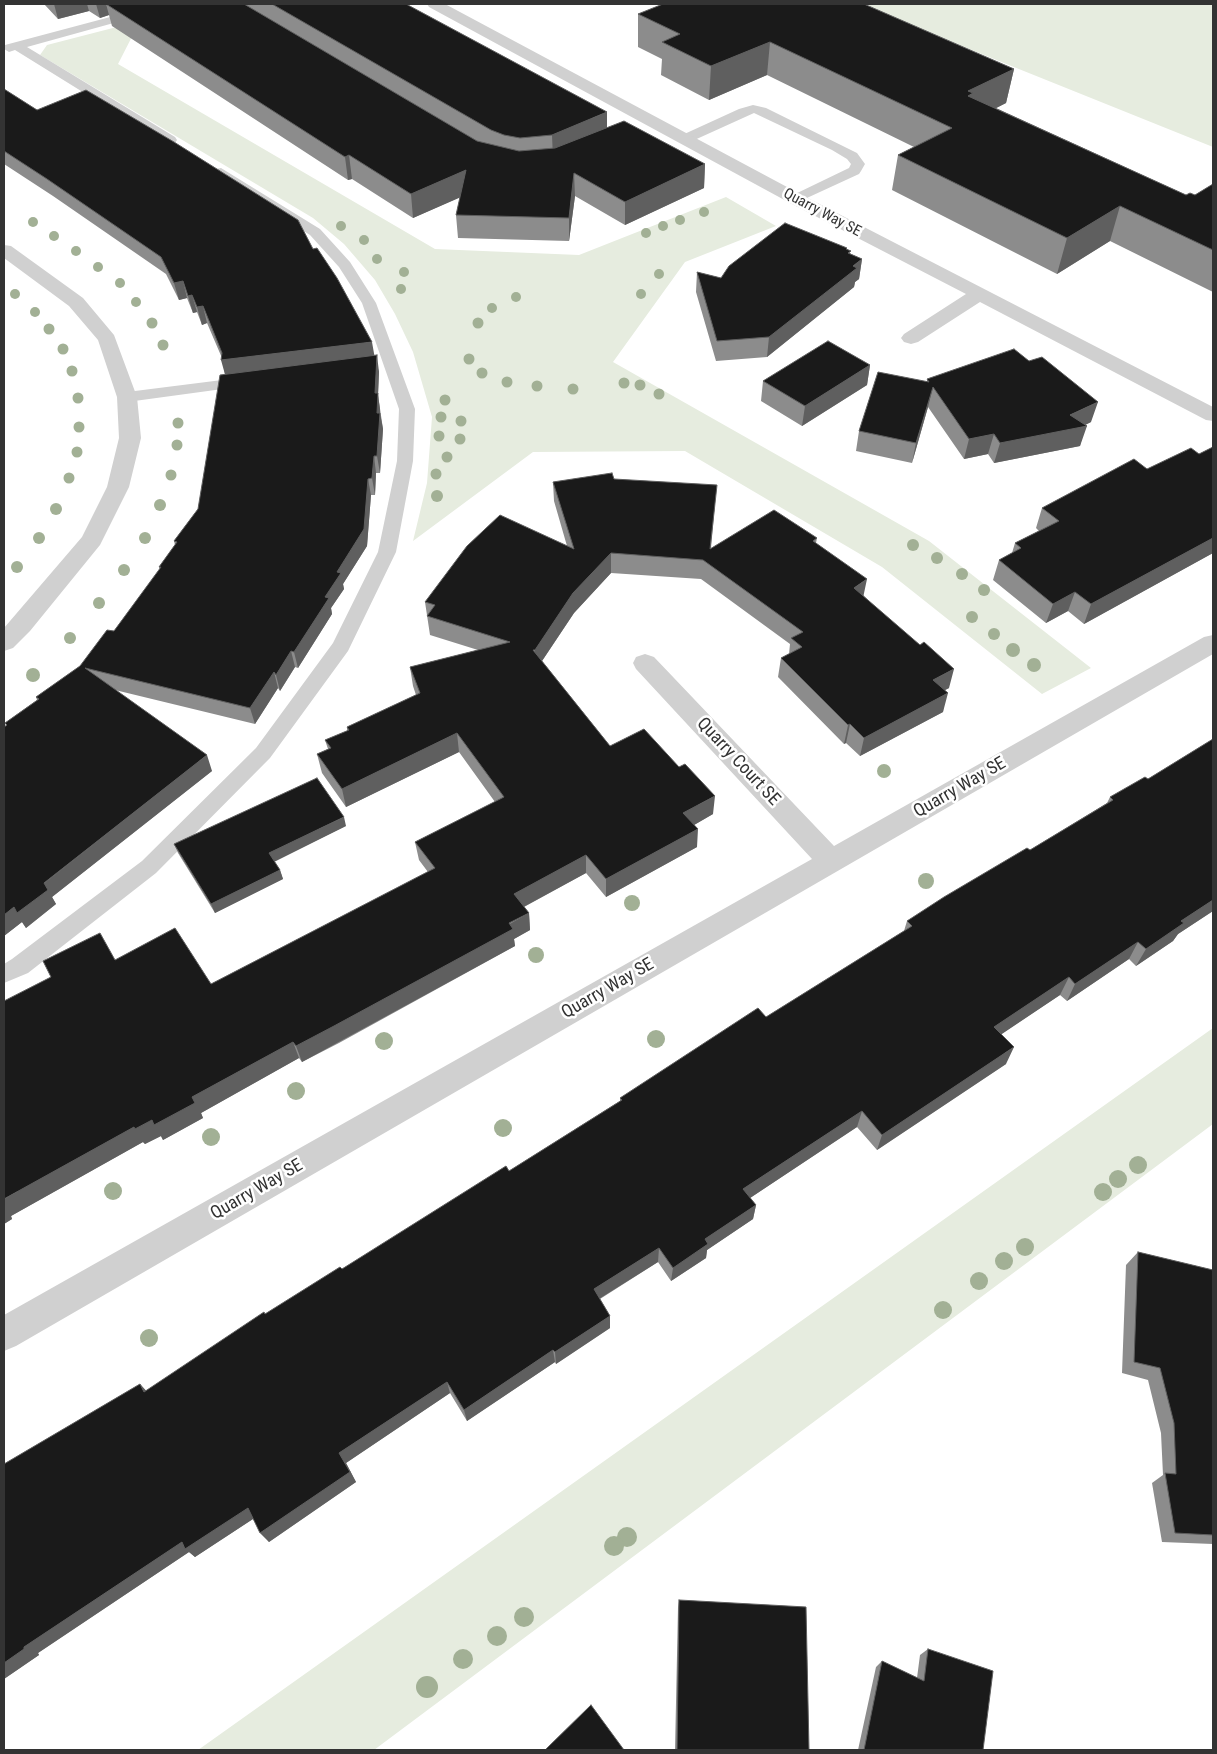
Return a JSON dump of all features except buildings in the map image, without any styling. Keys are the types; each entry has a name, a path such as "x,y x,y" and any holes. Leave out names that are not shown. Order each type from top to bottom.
{"street":[{"name":"Quarry Way SE","path":"434,4 647,127 685,139 796,199 1213,415"},
{"path":"4,250 76,302 107,339 127,397 130,438 118,487 92,540 22,625 4,642"},
{"path":"911,338 978,294"},
{"name":"Quarry Way SE","path":"4,1334 1213,643"},
{"name":"Quarry Court SE","path":"645,663 831,861"}],"lane":[{"path":"10,47 171,4"},
{"path":"10,47 184,149"},
{"path":"685,139 744,112 761,111 837,146 852,156 858,164 854,171 796,199"},
{"path":"4,974 20,966 149,867 263,753 341,646 387,552 404,461 406,409 369,303 345,265 315,232 209,165"},
{"path":"372,366 391,364"},
{"path":"127,397 264,380"}],"shaded area":[{"path":"867,4 1213,4 1213,147 877,12"},
{"path":"140,21 118,64 435,249 579,255 726,197 776,226 685,262 613,362 929,541 1091,668 1042,694 882,567 685,451 533,452 413,541 427,483 432,417 413,352 395,314 375,280 344,244 313,218 40,55 47,45"},
{"path":"1213,1028 1213,1124 374,1750 198,1750"}]}
